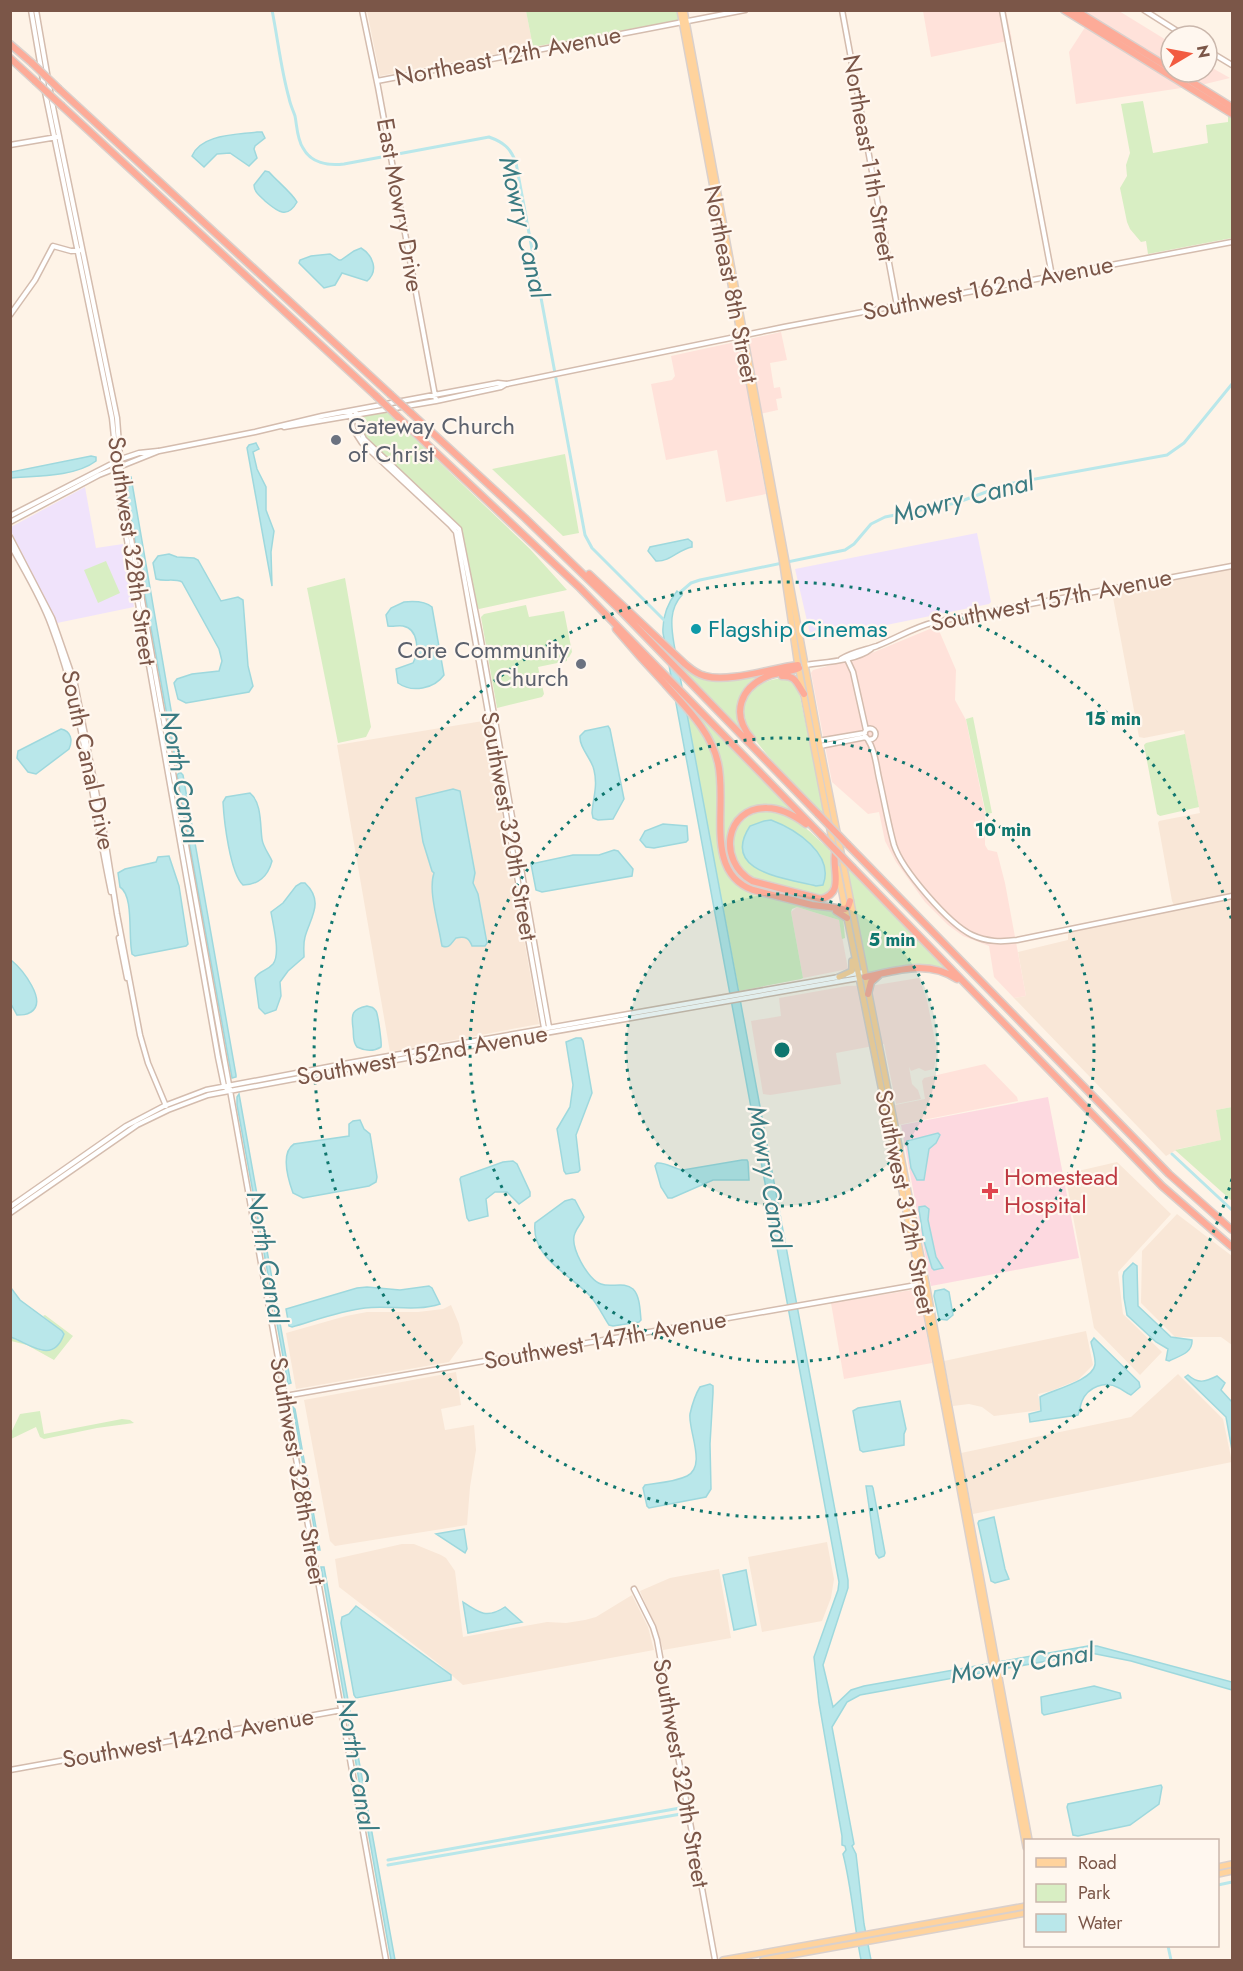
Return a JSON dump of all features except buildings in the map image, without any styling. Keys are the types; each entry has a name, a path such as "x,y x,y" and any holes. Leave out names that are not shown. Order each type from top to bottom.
{"highway":[{"path":"1064,10 1159,66"},
{"path":"1070,10 1085,20 1089,18"},
{"path":"1076,10 1159,62"},
{"path":"1093,28 1096,26 1118,40 1127,42"},
{"path":"10,44 525,518 684,675 1169,1174 1233,1230"},
{"path":"10,58 580,588 1162,1186 1233,1247"},
{"path":"1186,84 1233,114"},
{"path":"1193,84 1230,105"},
{"path":"1211,86 1214,95"},
{"path":"1191,88 1196,88 1210,96 1214,95"},
{"path":"525,518 695,672 713,678 800,666"},
{"path":"580,588 694,717 710,741 718,762 721,781 722,857 732,877 753,890 830,908 845,909 849,907 850,901"},
{"path":"781,774 748,735 740,709 744,696 753,685 764,678 800,666"},
{"path":"764,678 790,676 796,680 804,694"},
{"path":"822,836 783,811 760,808 745,815 735,825 730,838 730,853 740,872 752,880 821,899 831,895 837,885 833,862 835,853"},
{"path":"830,908 847,919"},
{"path":"861,975 930,968 946,972 964,983"},
{"path":"868,994 873,979 890,972"}],"main road":[{"name":"Northeast 8th Street","path":"682,10 784,558"},
{"name":"Southwest 312th Street","path":"784,558 801,646 800,666 804,694 816,744 847,919 868,994 885,1073 932,1342 993,1660"},
{"name":"Southwest 312th Street","path":"786,569 793,636 850,901 861,975 943,1374 1025,1839"},
{"path":"793,636 801,646"},
{"path":"838,977 850,973 853,968 846,928 847,919"},
{"path":"932,1342 943,1374"},
{"name":"Southwest 312th Street","path":"995,1672 1029,1839"},
{"path":"723,1960 1024,1906"},
{"path":"763,1960 1024,1913"}],"street":[{"name":"Southwest 328th Street","path":"33,10 112,418 119,460 120,506 130,543 386,1960"},
{"name":"East Mowry Drive","path":"362,10 435,398"},
{"name":"Northeast 12th Avenue","path":"377,81 745,10"},
{"name":"Northeast 11th Street","path":"842,10 897,306"},
{"path":"1002,10 1052,276"},
{"path":"1144,10 1166,24"},
{"path":"1219,57 1233,65"},
{"path":"10,145 57,137"},
{"name":"Southwest 162nd Avenue","path":"159,451 1233,242"},
{"path":"10,315 35,280 53,246 71,251 81,250"},
{"name":"Southwest 320th Street","path":"353,413 364,439 459,529 477,636"},
{"name":"Southwest 320th Street","path":"353,413 353,429 362,443 456,532 477,636 547,1030"},
{"path":"10,516 119,460 154,450 159,451"},
{"path":"10,522 119,466 159,451"},
{"path":"130,456 131,461"},
{"path":"70,484 78,486"},
{"path":"46,503 47,497"},
{"name":"South Canal Drive","path":"10,537 52,618 75,684 104,832 132,995"},
{"name":"South Canal Drive","path":"10,544 48,618 68,675 87,760 125,968 143,1046 166,1107"},
{"name":"Southwest 157th Avenue","path":"841,659 849,654 874,647 921,625 1233,566"},
{"name":"Southwest 157th Avenue","path":"800,666 847,659 874,647"},
{"path":"852,657 852,672"},
{"path":"847,659 874,752"},
{"path":"816,744 875,732 874,752 892,837 901,861 958,927 986,940 1001,942 1017,940 1233,896"},
{"path":"867,733 873,737"},
{"name":"Southwest 152nd Avenue","path":"741,996 838,977 861,975"},
{"name":"Southwest 152nd Avenue","path":"10,1207 122,1128 194,1094 861,975"},
{"name":"Southwest 152nd Avenue","path":"10,1213 166,1107"},
{"name":"Southwest 147th Avenue","path":"285,1396 923,1283"},
{"name":"Southwest 320th Street","path":"634,1589 657,1640 715,1960"},
{"name":"Southwest 142nd Avenue","path":"12,1769 342,1710"}],"shaded area":[{"path":"367,11 526,11 533,47 380,76"},
{"path":"923,11 1006,11 1012,40 931,57"},
{"path":"1080,11 1119,11 1159,36 1159,84 1205,84 1076,104 1069,52 1091,18"},
{"path":"1219,72 1230,78 1219,81"},
{"path":"781,332 787,360 770,363 774,388 780,387 782,398 776,399 778,410 751,416 766,494 726,502 717,450 666,460 651,384 672,380 675,376 671,356"},
{"path":"85,487 96,548 123,544 134,607 57,623 11,527"},
{"path":"977,533 991,602 989,604 813,640 811,638 795,569"},
{"path":"1232,568 1232,894 1174,905 1158,823 1200,813 1184,730 1139,737 1112,592"},
{"path":"937,626 956,670 955,700 966,720 985,812 985,845 988,850 997,852 1026,996 1014,998 994,977 989,946 963,936 948,925 925,902 896,862 885,841 879,812 868,814 832,782 811,673 813,670 867,655"},
{"path":"483,721 486,724 539,1024 390,1052 337,745"},
{"path":"1232,898 1232,1107 1216,1110 1222,1140 1178,1149 1166,1156 1014,998 1026,996 1018,952 1068,940 1070,931"},
{"path":"797,907 839,920 848,969 803,978 791,912"},
{"path":"919,978 927,1000 937,1051 934,1069 925,1071 919,1068 911,1071 909,1067 912,1084 918,1090 921,1099 896,1104 884,1044 836,1053 841,1084 770,1095 763,1094 751,1021 781,1016 779,998 847,986 876,985"},
{"path":"985,1064 1017,1097 1018,1101 898,1125 895,1105 925,1099 922,1081 924,1078"},
{"name":"Homestead Hospital","path":"1048,1097 1079,1258 931,1286 901,1125"},
{"path":"1117,1162 1171,1214 1118,1272 1123,1314 1162,1352 1140,1375 1094,1328 1065,1174"},
{"path":"1177,1214 1232,1256 1232,1345 1221,1337 1175,1337 1141,1303 1142,1251"},
{"path":"918,1289 932,1363 844,1379 831,1303"},
{"path":"451,1305 459,1324 463,1343 449,1362 296,1389 286,1333 367,1312 418,1312 443,1309"},
{"path":"1086,1331 1093,1365 1078,1380 1038,1394 1041,1410 994,1416 982,1407 969,1404 953,1406 944,1361"},
{"path":"456,1372 461,1405 441,1409 445,1430 474,1425 476,1450 467,1525 335,1546 330,1541 304,1400"},
{"path":"1178,1374 1223,1419 1232,1462 973,1514 961,1453 1131,1417"},
{"path":"827,1542 834,1579 831,1598 822,1621 762,1632 748,1557"},
{"path":"402,1544 414,1544 441,1555 455,1571 463,1637 547,1622 566,1623 585,1620 596,1617 632,1595 648,1627 654,1650 463,1685 339,1587 335,1559"},
{"path":"719,1569 731,1638 663,1650 640,1591 670,1578"}],"green space":[{"path":"526,11 677,11 679,20 533,47"},
{"path":"1143,101 1153,153 1208,143 1206,125 1228,122 1228,115 1232,118 1232,238 1148,254 1146,241 1141,242 1130,229 1120,188 1127,176 1126,165 1130,153 1121,104"},
{"path":"387,412 530,549 567,590 479,609 476,607 463,535 459,526 363,434 359,417"},
{"path":"565,454 579,533 563,536 492,469"},
{"path":"106,561 120,593 98,603 84,570"},
{"path":"345,578 371,727 366,737 338,743 307,588"},
{"path":"526,605 529,617 564,611 572,652 567,661 538,667 544,694 542,697 497,708 481,617 484,614"},
{"path":"677,659 692,673 721,680 729,681 760,675 747,685 740,697 738,726 678,665"},
{"path":"781,678 790,678 798,687 825,816 766,753 755,739 743,716 745,700 753,689"},
{"path":"684,699 799,816 790,812 749,810 728,839 727,850 732,865 743,877 752,883 780,893 753,889 739,882 725,861 719,757 685,705"},
{"path":"686,711 697,724 714,755 719,785 719,848 729,875 739,885 757,893 832,910 843,916 845,938 842,939 839,920 797,907 792,909 803,978 801,979 739,991"},
{"path":"973,717 992,813 986,814 966,719"},
{"path":"1185,734 1199,807 1160,816 1157,814 1144,745"},
{"path":"764,810 780,813 795,820 828,849 834,866 830,893 822,897 753,879 742,871 735,862 732,851 735,831 742,822"},
{"path":"845,866 951,973 935,968 866,975"},
{"path":"1232,1107 1232,1201 1175,1150 1221,1140 1216,1110"},
{"path":"45,1315 73,1336 54,1360 27,1345 11,1341 10,1337 42,1351 60,1343 64,1333 43,1316"},
{"path":"40,1411 44,1434 122,1419 134,1423 44,1439 40,1437 36,1427 11,1439 11,1433 20,1414"}],"water":[{"path":"262,132 265,138 255,146 257,158 249,166 230,153 217,154 204,167 192,156 203,143 211,140"},
{"path":"265,171 269,172 297,202 289,211 278,210 256,192 254,185"},
{"path":"361,248 369,255 374,268 367,281 342,273 335,285 324,288 299,263 300,260 311,256 330,254 341,260"},
{"path":"256,443 259,449 253,452 257,469 266,487 266,510 274,531 271,552 272,586 247,448"},
{"path":"91,456 96,457 96,461 77,470 55,475 11,478 11,472"},
{"name":"North Canal","path":"126,476 131,477 181,768 177,770 128,502"},
{"path":"688,539 692,542 692,547 666,560 656,561 648,551 650,547"},
{"path":"169,554 198,560 221,601 238,597 243,600 248,666 253,686 249,692 186,703 178,699 174,683 177,679 192,674 219,671 222,661 219,649 182,582 156,579 153,563 158,556"},
{"name":"Mowry Canal","path":"677,591 682,595 673,612 674,644 848,1580 848,1588 823,1665 833,1707 851,1690 864,1686 1088,1646 1097,1646 1232,1682 1232,1690 1131,1661 1091,1653 860,1695 847,1702 832,1727 854,1844 852,1846 856,1854 864,1924 871,1960 861,1960 843,1854 846,1850 842,1845 819,1703 814,1657 839,1582 663,633 666,611"},
{"path":"404,602 419,602 432,607 444,675 435,684 422,688 410,688 398,683 396,669 413,663 417,647 412,632 401,626 388,626 386,615 391,608"},
{"path":"608,726 624,799 613,819 598,820 593,818 592,813 594,770 581,745 580,736 585,731"},
{"path":"61,729 70,736 69,749 36,774 28,772 17,758 18,751"},
{"name":"North Canal","path":"179,773 183,775 236,1075 232,1078 177,775"},
{"path":"453,789 460,791 475,873 473,883 478,894 487,943 485,946 472,946 468,939 462,937 456,938 449,946 442,946 432,888 434,873 423,842 416,798"},
{"path":"250,793 259,808 263,842 272,861 262,879 243,885 238,879 231,858 223,802 226,797"},
{"path":"771,820 801,836 818,853 825,874 823,885 816,886 774,876 750,863 743,854 743,841 750,826"},
{"path":"663,824 687,826 688,840 654,848 646,847 640,840 645,831"},
{"path":"614,850 618,851 633,869 632,876 542,892 536,890 531,864 573,855 599,855"},
{"path":"169,856 179,886 188,944 135,956 132,954 131,946 129,907 120,887 118,873 125,869 156,862 158,857"},
{"path":"301,883 305,883 311,890 315,903 304,940 304,957 288,971 280,982 281,996 276,1010 265,1014 259,1008 255,978 271,966 275,959 276,939 271,912 283,903"},
{"path":"11,960 32,985 37,1000 35,1007 26,1014 17,1015 11,1004"},
{"path":"367,1006 376,1011 378,1017 381,1047 378,1049 366,1050 357,1047 354,1042 352,1019 354,1013"},
{"path":"581,1038 583,1041 592,1093 576,1135 580,1170 566,1174 557,1129 570,1107 573,1085 566,1042"},
{"name":"North Canal","path":"239,1094 291,1383 288,1384 237,1105"},
{"path":"360,1120 364,1129 370,1134 376,1182 369,1186 303,1198 293,1193 286,1167 287,1153 290,1148 294,1144 349,1136 349,1124"},
{"path":"938,1133 940,1135 936,1143 929,1149 924,1180 917,1180 911,1168 907,1141"},
{"path":"742,1160 748,1162 749,1180 713,1180 672,1198 668,1198 661,1187 655,1166 660,1163 683,1170"},
{"path":"513,1161 517,1164 530,1196 519,1204 507,1192 495,1192 486,1199 488,1216 469,1221 461,1177 503,1162"},
{"path":"575,1200 584,1217 574,1239 577,1254 585,1270 601,1284 626,1285 633,1289 639,1303 641,1320 639,1322 609,1325 591,1297 554,1265 539,1247 535,1236 535,1223 565,1201"},
{"path":"925,1206 929,1209 928,1220 936,1257 943,1268 934,1270 924,1241 919,1210 919,1207"},
{"path":"1133,1263 1137,1266 1138,1306 1171,1337 1192,1340 1188,1351 1181,1356 1166,1360 1168,1349 1156,1342 1127,1315 1123,1276"},
{"path":"429,1286 440,1304 422,1308 365,1308 289,1326 286,1309 357,1288 400,1290"},
{"path":"11,1288 20,1300 62,1331 64,1334 54,1349 40,1350 11,1337"},
{"path":"944,1289 949,1292 953,1315 947,1320 939,1319 934,1296 935,1291"},
{"path":"1094,1338 1139,1382 1140,1387 1131,1395 1114,1386 1098,1386 1085,1396 1078,1415 1030,1422 1029,1414 1041,1411 1040,1397 1087,1376 1092,1371 1095,1362 1091,1342"},
{"path":"1188,1375 1195,1380 1202,1381 1217,1376 1225,1383 1221,1390 1232,1402 1232,1450 1226,1417 1185,1377"},
{"path":"710,1384 713,1386 710,1444 711,1489 706,1497 649,1508 643,1488 645,1485 677,1480 693,1471 696,1456 690,1414 700,1387"},
{"path":"900,1401 906,1429 904,1445 863,1452 860,1450 853,1411 858,1408"},
{"path":"293,1407 295,1409 320,1550 318,1550"},
{"path":"866,1486 873,1488 885,1553 879,1558 876,1554"},
{"path":"994,1517 1009,1579 995,1583 991,1581 978,1523"},
{"path":"464,1529 467,1549 465,1553 436,1534"},
{"name":"North Canal","path":"321,1567 324,1567 395,1960 391,1960"},
{"path":"746,1570 756,1625 734,1630 723,1575"},
{"path":"463,1602 488,1614 505,1607 522,1622 468,1633"},
{"path":"356,1606 451,1675 451,1680 356,1698 341,1623 342,1617 349,1614"},
{"path":"1094,1686 1120,1693 1121,1698 1044,1715 1042,1713 1041,1697"},
{"path":"1161,1785 1159,1804 1130,1825 1078,1836 1073,1835 1068,1804"}],"waterway":[{"name":"Mowry Canal","path":"272,10 284,77 300,141 306,153 315,160 326,164 344,164 489,137 502,143 512,153 516,163 585,535 592,548 664,620"},
{"name":"Mowry Canal","path":"677,595 691,583 700,580 845,550 854,544 871,524 885,517 956,503 1008,484 1167,455 1184,443 1232,384"},
{"path":"1172,1154 1232,1210"},
{"path":"388,1860 680,1808"},
{"path":"388,1865 681,1814"},
{"path":"1219,1885 1232,1882"},
{"path":"1168,1947 1171,1960"}],"place":[{"name":"Gateway Church of Christ","path":"336,440"},
{"name":"Flagship Cinemas","path":"696,629"},
{"name":"Core Community Church","path":"581,664"},
{"name":"Homestead Hospital","path":"990,1191"}]}
